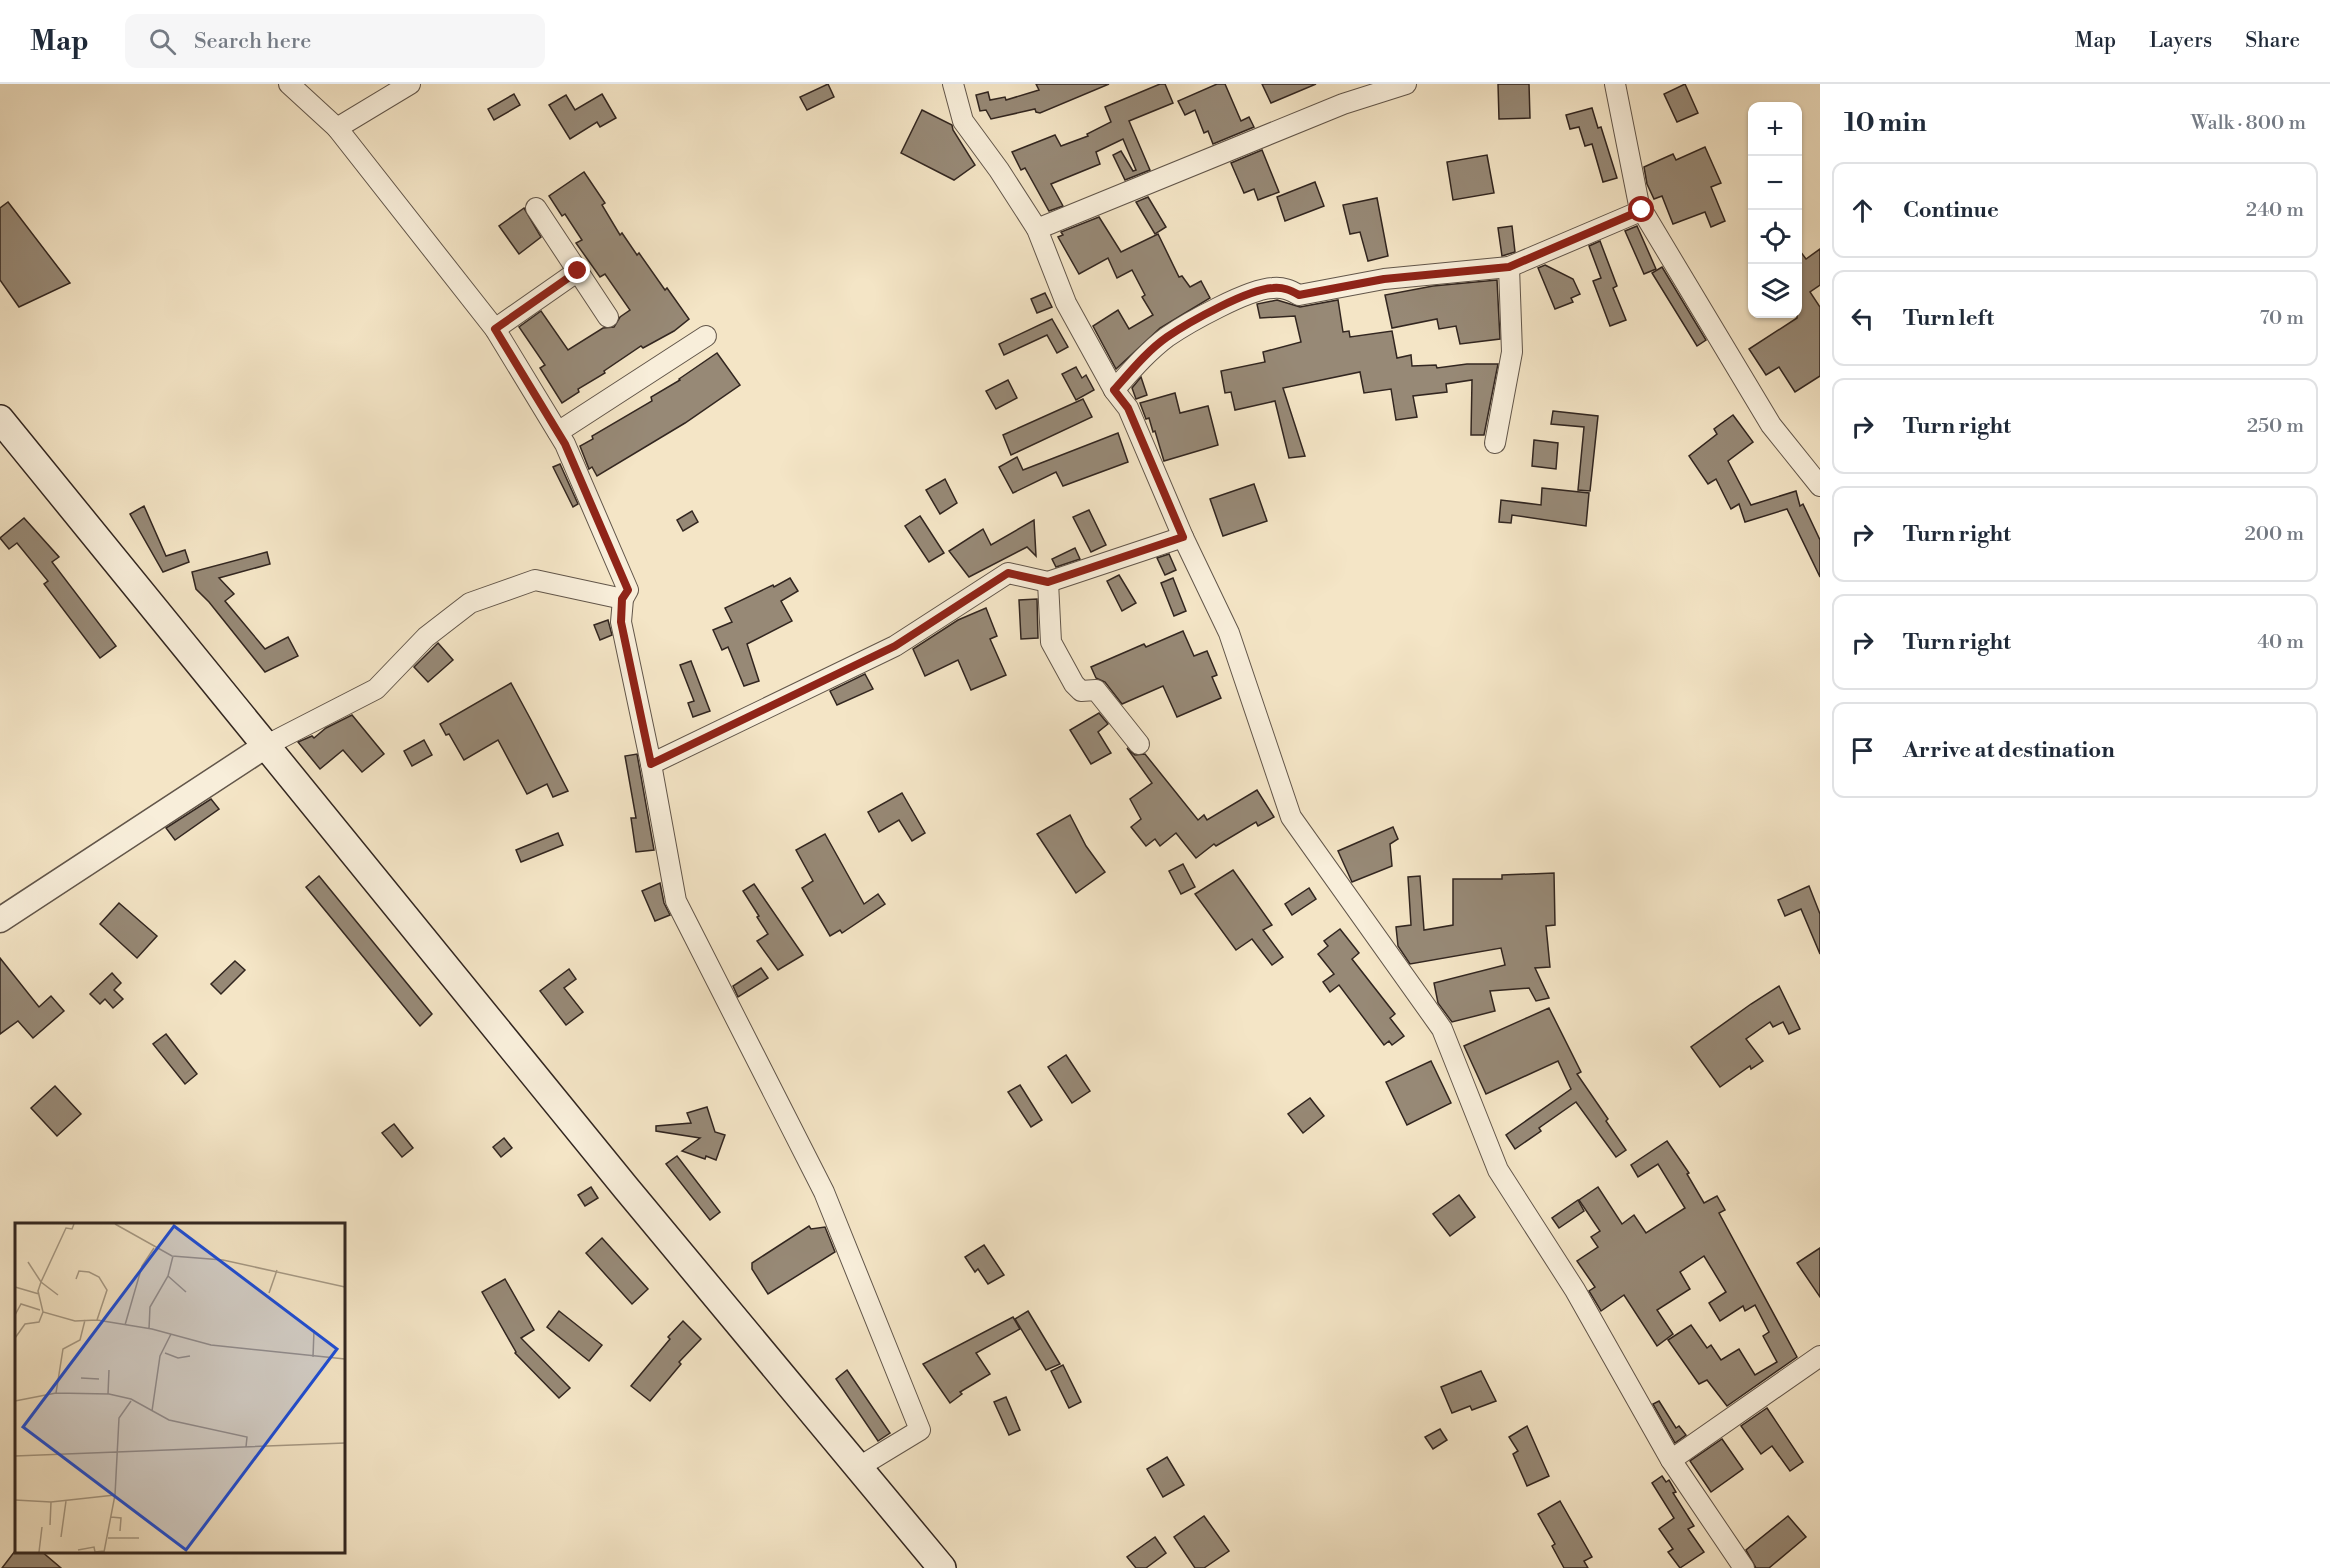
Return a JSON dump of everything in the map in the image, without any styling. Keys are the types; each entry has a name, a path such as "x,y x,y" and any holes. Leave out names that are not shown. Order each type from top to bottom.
{"main road":[{"path":"0,419 626,1188 942,1568"}],"street":[{"path":"289,84 337,128 495,329 565,444 628,590 622,599 621,622 651,764 676,901 824,1192 920,1430 859,1467"},
{"path":"337,128 410,84"},
{"path":"953,84 963,121 999,170 1037,229 1066,303 1114,390 1128,408 1183,537 1229,633 1291,817 1442,1029 1498,1170 1575,1290 1671,1460 1744,1568"},
{"path":"1037,229 1343,104 1406,84"},
{"path":"1615,84 1639,205 1771,425 1820,486"},
{"path":"536,208 609,317"},
{"path":"1114,390 1141,360 1167,337 1249,294 1272,288 1289,289 1299,295 1384,279 1509,267 1642,210"},
{"path":"1495,443 1512,352 1509,267"},
{"path":"495,329 578,271"},
{"path":"558,432 706,336"},
{"path":"651,764 895,646 1008,573 1048,582 1183,537"},
{"path":"1,918 267,745 376,689 426,637 470,603 535,580 622,599"},
{"path":"1048,582 1051,642 1074,684 1081,692 1096,690 1139,744"},
{"path":"1671,1460 1820,1356"}],"building":[{"path":"828,84 834,97 807,110 800,97"},
{"path":"1036,84 1109,84 1040,113 1035,109 991,119 986,110 980,111 976,95 988,92 990,100 1005,97 1006,100 1039,90"},
{"path":"1165,84 1173,103 1129,121 1150,170 1125,180 1113,155 1121,151 1133,171 1136,170 1123,139 1096,152 1100,164 1051,184 1063,206 1049,211 1025,168 1021,170 1012,152 1055,135 1061,146 1088,136 1087,134 1111,122 1105,107"},
{"path":"1217,84 1225,84 1241,121 1249,117 1254,127 1213,144 1208,131 1204,133 1195,110 1185,115 1178,101"},
{"path":"1262,84 1316,84 1271,103"},
{"path":"1498,84 1529,84 1530,118 1499,119"},
{"path":"1685,84 1698,113 1677,122 1664,94"},
{"path":"514,94 520,105 494,120 488,109"},
{"path":"602,94 616,118 600,127 597,122 570,139 549,105 566,95 575,110"},
{"path":"1592,108 1598,128 1601,127 1617,178 1603,182 1592,144 1585,146 1579,127 1570,129 1566,115"},
{"path":"922,110 952,125 975,165 954,180 901,153"},
{"path":"1705,147 1721,183 1711,187 1725,221 1711,227 1705,212 1673,224 1662,196 1654,199 1647,184 1644,167 1673,154 1676,160"},
{"path":"1262,150 1279,192 1258,200 1254,189 1244,193 1231,163"},
{"path":"1487,155 1494,193 1453,200 1447,162"},
{"path":"584,172 605,203 602,205 620,235 622,233 637,255 639,253 689,319 674,331 643,348 641,346 604,371 605,373 578,389 579,392 562,403 540,368 545,365 519,327 541,311 568,350 603,328 614,327 620,317 630,310 605,274 600,277 576,243 582,240 565,214 562,216 549,196"},
{"path":"1315,182 1324,206 1285,221 1277,197"},
{"path":"1148,197 1166,227 1155,234 1136,202"},
{"path":"1377,198 1388,256 1368,261 1360,232 1350,234 1343,205"},
{"path":"8,202 70,283 19,307 0,280 0,208"},
{"path":"524,208 541,237 519,254 499,226"},
{"path":"1099,217 1121,252 1158,234 1179,277 1182,276 1190,287 1201,281 1210,298 1160,328 1116,369 1093,326 1118,310 1129,329 1153,315 1142,297 1145,295 1132,270 1117,278 1108,258 1079,274 1058,237 1063,235 1061,232"},
{"path":"1512,226 1515,252 1502,256 1498,228"},
{"path":"1637,226 1656,269 1644,274 1625,231"},
{"path":"1600,241 1617,286 1613,288 1626,320 1610,326 1593,281 1601,278 1589,246"},
{"path":"1820,249 1820,285 1810,292 1820,307 1820,376 1795,392 1779,367 1766,375 1749,349 1797,318 1802,318 1802,254 1806,259"},
{"path":"1545,265 1573,279 1580,294 1571,298 1573,302 1555,309 1538,268"},
{"path":"1662,267 1706,340 1697,346 1652,273"},
{"path":"1497,280 1500,339 1460,344 1456,326 1439,329 1437,319 1392,328 1385,295 1433,286"},
{"path":"1045,293 1052,307 1037,313 1031,299"},
{"path":"1277,300 1300,307 1338,300 1343,332 1349,331 1350,337 1392,331 1397,358 1411,355 1412,366 1436,365 1437,368 1467,364 1498,364 1484,435 1471,435 1472,380 1446,384 1447,392 1413,396 1417,417 1396,420 1391,389 1364,393 1360,372 1283,388 1305,456 1289,458 1275,401 1235,410 1231,392 1225,393 1221,371 1265,362 1263,352 1301,342 1295,316 1260,318 1257,304"},
{"path":"1052,319 1068,347 1057,353 1047,335 1004,355 999,344"},
{"path":"717,353 740,385 685,423 597,476 592,467 589,469 580,446 593,439 592,436 652,401 651,397 680,380"},
{"path":"1076,367 1082,378 1086,375 1094,390 1076,400 1062,374"},
{"path":"1141,377 1147,395 1136,399 1132,388"},
{"path":"1008,380 1017,398 996,409 986,391"},
{"path":"1175,393 1180,413 1208,406 1218,445 1164,461 1155,431 1153,432 1149,418 1146,419 1140,403"},
{"path":"1083,399 1092,417 1011,455 1003,435"},
{"path":"1553,411 1598,416 1590,491 1578,490 1584,427 1551,424"},
{"path":"1733,415 1753,442 1728,461 1751,505 1796,491 1800,506 1803,504 1820,540 1820,577 1787,509 1745,522 1739,504 1731,509 1716,479 1708,484 1689,456 1717,434 1714,429"},
{"path":"1118,433 1128,462 1063,486 1056,472 1013,493 999,467 1017,457 1023,470"},
{"path":"1534,440 1558,443 1556,469 1532,466"},
{"path":"560,464 578,504 573,507 553,467"},
{"path":"945,479 957,503 940,514 926,490"},
{"path":"1254,484 1267,521 1223,536 1210,499"},
{"path":"1542,488 1589,493 1586,526 1512,515 1511,523 1499,522 1501,500 1541,505"},
{"path":"144,506 166,556 185,550 189,562 163,572 130,514"},
{"path":"1089,510 1106,545 1091,552 1073,517"},
{"path":"692,511 698,522 683,531 677,520"},
{"path":"920,516 944,553 929,562 905,526"},
{"path":"24,518 59,557 52,562 116,646 100,658 44,584 48,581 17,543 9,549 0,538"},
{"path":"1034,520 1036,556 1027,547 969,577 949,551 983,529 991,545"},
{"path":"1075,548 1080,559 1056,567 1052,559"},
{"path":"267,552 270,564 219,578 234,594 225,601 265,649 288,637 298,656 265,672 196,589 192,572"},
{"path":"1169,554 1176,570 1165,575 1157,558"},
{"path":"1119,575 1136,603 1122,611 1107,581"},
{"path":"790,578 798,591 781,601 792,621 747,644 759,681 744,686 728,647 722,650 713,630 732,622 725,608"},
{"path":"1173,578 1186,611 1174,616 1161,583"},
{"path":"1037,599 1038,638 1021,639 1019,600"},
{"path":"986,608 997,636 990,639 1006,675 971,690 958,660 925,676 913,649 958,620"},
{"path":"608,620 612,635 600,640 594,625"},
{"path":"1183,631 1194,656 1207,651 1217,675 1212,677 1221,698 1177,717 1163,686 1122,704 1105,682 1096,678 1091,667 1144,644 1146,647"},
{"path":"438,643 453,660 428,682 414,667"},
{"path":"691,661 710,711 693,717 688,703 694,701 680,665"},
{"path":"865,674 873,689 837,705 830,691"},
{"path":"511,683 568,791 553,797 547,784 527,794 498,740 464,760 449,734 446,735 440,724"},
{"path":"1099,713 1108,724 1098,732 1111,753 1091,764 1070,730"},
{"path":"352,715 384,754 362,772 343,750 320,769 298,742 312,736 314,738 326,728"},
{"path":"424,740 432,755 412,766 404,751"},
{"path":"1127,748 1135,755 1145,754 1198,820 1204,815 1207,820 1257,790 1274,817 1258,826 1256,822 1216,846 1214,844 1196,858 1176,833 1160,846 1155,839 1146,846 1131,827 1141,819 1130,799 1152,783"},
{"path":"637,754 654,850 636,852 631,818 636,818 625,756"},
{"path":"902,793 925,833 912,841 899,820 879,832 868,812"},
{"path":"211,799 219,809 175,840 166,828"},
{"path":"1070,815 1086,846 1105,872 1076,893 1037,834"},
{"path":"1393,827 1398,839 1390,844 1392,866 1352,882 1338,851"},
{"path":"558,833 563,845 521,862 516,850"},
{"path":"825,834 864,904 878,894 885,904 842,933 840,930 830,936 802,888 813,881 796,850"},
{"path":"1183,864 1195,887 1181,894 1169,871"},
{"path":"1233,870 1272,925 1263,930 1283,957 1272,965 1252,939 1236,950 1195,894"},
{"path":"1554,873 1555,925 1546,926 1550,967 1535,968 1549,998 1536,1001 1529,988 1490,991 1495,1011 1452,1022 1438,1003 1434,983 1505,965 1501,948 1410,964 1398,946 1396,927 1411,925 1408,877 1420,876 1424,930 1453,925 1453,879 1502,879 1502,875"},
{"path":"319,876 432,1014 420,1026 306,887"},
{"path":"660,883 664,903 670,915 655,921 642,891"},
{"path":"754,884 803,955 778,970 757,941 768,934 743,891"},
{"path":"1809,886 1820,914 1820,954 1801,909 1785,916 1778,900"},
{"path":"1309,888 1316,899 1292,915 1285,904"},
{"path":"119,903 157,936 137,958 100,924"},
{"path":"1340,929 1359,953 1352,959 1395,1014 1390,1018 1404,1036 1392,1045 1389,1041 1384,1045 1339,985 1330,992 1323,982 1334,974 1318,954 1328,946 1324,941"},
{"path":"0,958 39,1007 51,996 64,1011 33,1038 18,1021 0,1034"},
{"path":"235,961 245,970 221,994 211,984"},
{"path":"761,968 768,978 738,997 733,986"},
{"path":"569,969 576,979 564,988 583,1012 566,1025 540,991"},
{"path":"112,973 121,983 114,990 123,999 113,1008 105,999 100,1004 90,994"},
{"path":"1779,986 1800,1029 1789,1034 1783,1022 1773,1027 1770,1022 1746,1039 1763,1061 1751,1069 1750,1066 1720,1087 1691,1047"},
{"path":"1549,1008 1581,1072 1577,1074 1626,1150 1616,1157 1576,1102 1539,1128 1541,1131 1515,1149 1506,1135 1571,1089 1558,1061 1486,1094 1464,1046"},
{"path":"166,1034 197,1074 185,1084 153,1044"},
{"path":"1066,1055 1090,1091 1072,1103 1048,1067"},
{"path":"1431,1061 1451,1103 1407,1125 1386,1082"},
{"path":"1020,1085 1042,1120 1031,1127 1008,1092"},
{"path":"55,1086 81,1114 57,1136 31,1108"},
{"path":"1310,1098 1324,1116 1303,1133 1288,1114"},
{"path":"707,1107 715,1132 725,1135 716,1160 706,1156 705,1159 682,1151 700,1138 656,1131 656,1126 691,1123 687,1113"},
{"path":"394,1124 413,1148 402,1157 382,1133"},
{"path":"504,1138 512,1148 501,1157 493,1147"},
{"path":"1667,1141 1689,1173 1687,1174 1704,1203 1717,1196 1725,1210 1719,1213 1797,1357 1727,1406 1707,1380 1699,1384 1668,1340 1691,1325 1707,1348 1711,1345 1721,1360 1739,1349 1755,1375 1777,1362 1763,1336 1769,1332 1755,1305 1745,1311 1743,1306 1720,1321 1709,1303 1726,1292 1704,1256 1680,1272 1690,1289 1657,1310 1673,1334 1657,1346 1624,1295 1601,1311 1589,1291 1595,1287 1577,1261 1598,1247 1591,1237 1600,1231 1579,1200 1598,1187 1622,1224 1634,1215 1646,1233 1685,1208 1658,1164 1638,1177 1631,1165"},
{"path":"677,1156 720,1212 710,1220 666,1164"},
{"path":"591,1187 598,1198 585,1206 578,1195"},
{"path":"1459,1195 1475,1217 1450,1236 1433,1214"},
{"path":"1578,1200 1584,1211 1559,1228 1552,1218"},
{"path":"809,1226 811,1229 825,1227 835,1252 768,1294 752,1269 752,1263"},
{"path":"602,1238 648,1289 632,1304 586,1253"},
{"path":"984,1245 1004,1275 988,1284 978,1269 975,1272 965,1257"},
{"path":"1820,1248 1820,1297 1797,1263"},
{"path":"505,1279 534,1330 521,1338 570,1388 559,1398 515,1353 482,1292"},
{"path":"559,1311 602,1345 589,1361 547,1327"},
{"path":"1028,1311 1060,1364 1046,1370 1015,1319"},
{"path":"1013,1317 1020,1329 976,1353 990,1374 960,1392 962,1394 950,1403 923,1364"},
{"path":"683,1321 701,1339 679,1362 681,1364 650,1401 631,1386"},
{"path":"1063,1365 1081,1402 1069,1408 1051,1371"},
{"path":"847,1370 890,1433 878,1441 836,1379"},
{"path":"1481,1371 1496,1401 1472,1410 1470,1406 1452,1413 1441,1387"},
{"path":"1006,1397 1020,1430 1009,1435 994,1402"},
{"path":"1659,1401 1676,1428 1679,1426 1686,1435 1675,1443 1653,1404"},
{"path":"1767,1408 1803,1462 1790,1471 1772,1446 1761,1454 1741,1426"},
{"path":"1527,1426 1549,1476 1527,1486 1513,1454 1518,1451 1509,1437"},
{"path":"1440,1429 1447,1440 1433,1449 1425,1437"},
{"path":"1722,1439 1743,1469 1711,1492 1690,1461"},
{"path":"1167,1457 1184,1485 1163,1497 1147,1469"},
{"path":"1662,1476 1666,1482 1669,1480 1676,1492 1673,1493 1694,1526 1688,1529 1704,1552 1680,1568 1668,1552 1673,1549 1659,1529 1674,1518 1652,1483"},
{"path":"1560,1501 1592,1557 1584,1561 1588,1568 1564,1568 1552,1546 1555,1544 1538,1514"},
{"path":"1204,1516 1229,1551 1204,1568 1195,1568 1174,1537"},
{"path":"1788,1516 1806,1537 1769,1568 1756,1568 1746,1550"},
{"path":"1155,1537 1166,1553 1146,1568 1136,1568 1127,1557"},
{"path":"15,1551 15,1553 43,1553 61,1568 2,1568"}],"route":[{"path":"578,271 495,329 565,444 628,590 622,599 621,622 651,764 895,646 1008,573 1048,582 1183,537 1128,408 1114,390 1141,360 1167,337 1197,320 1249,294 1272,288 1289,289 1299,295 1384,279 1509,267 1642,210"}]}
